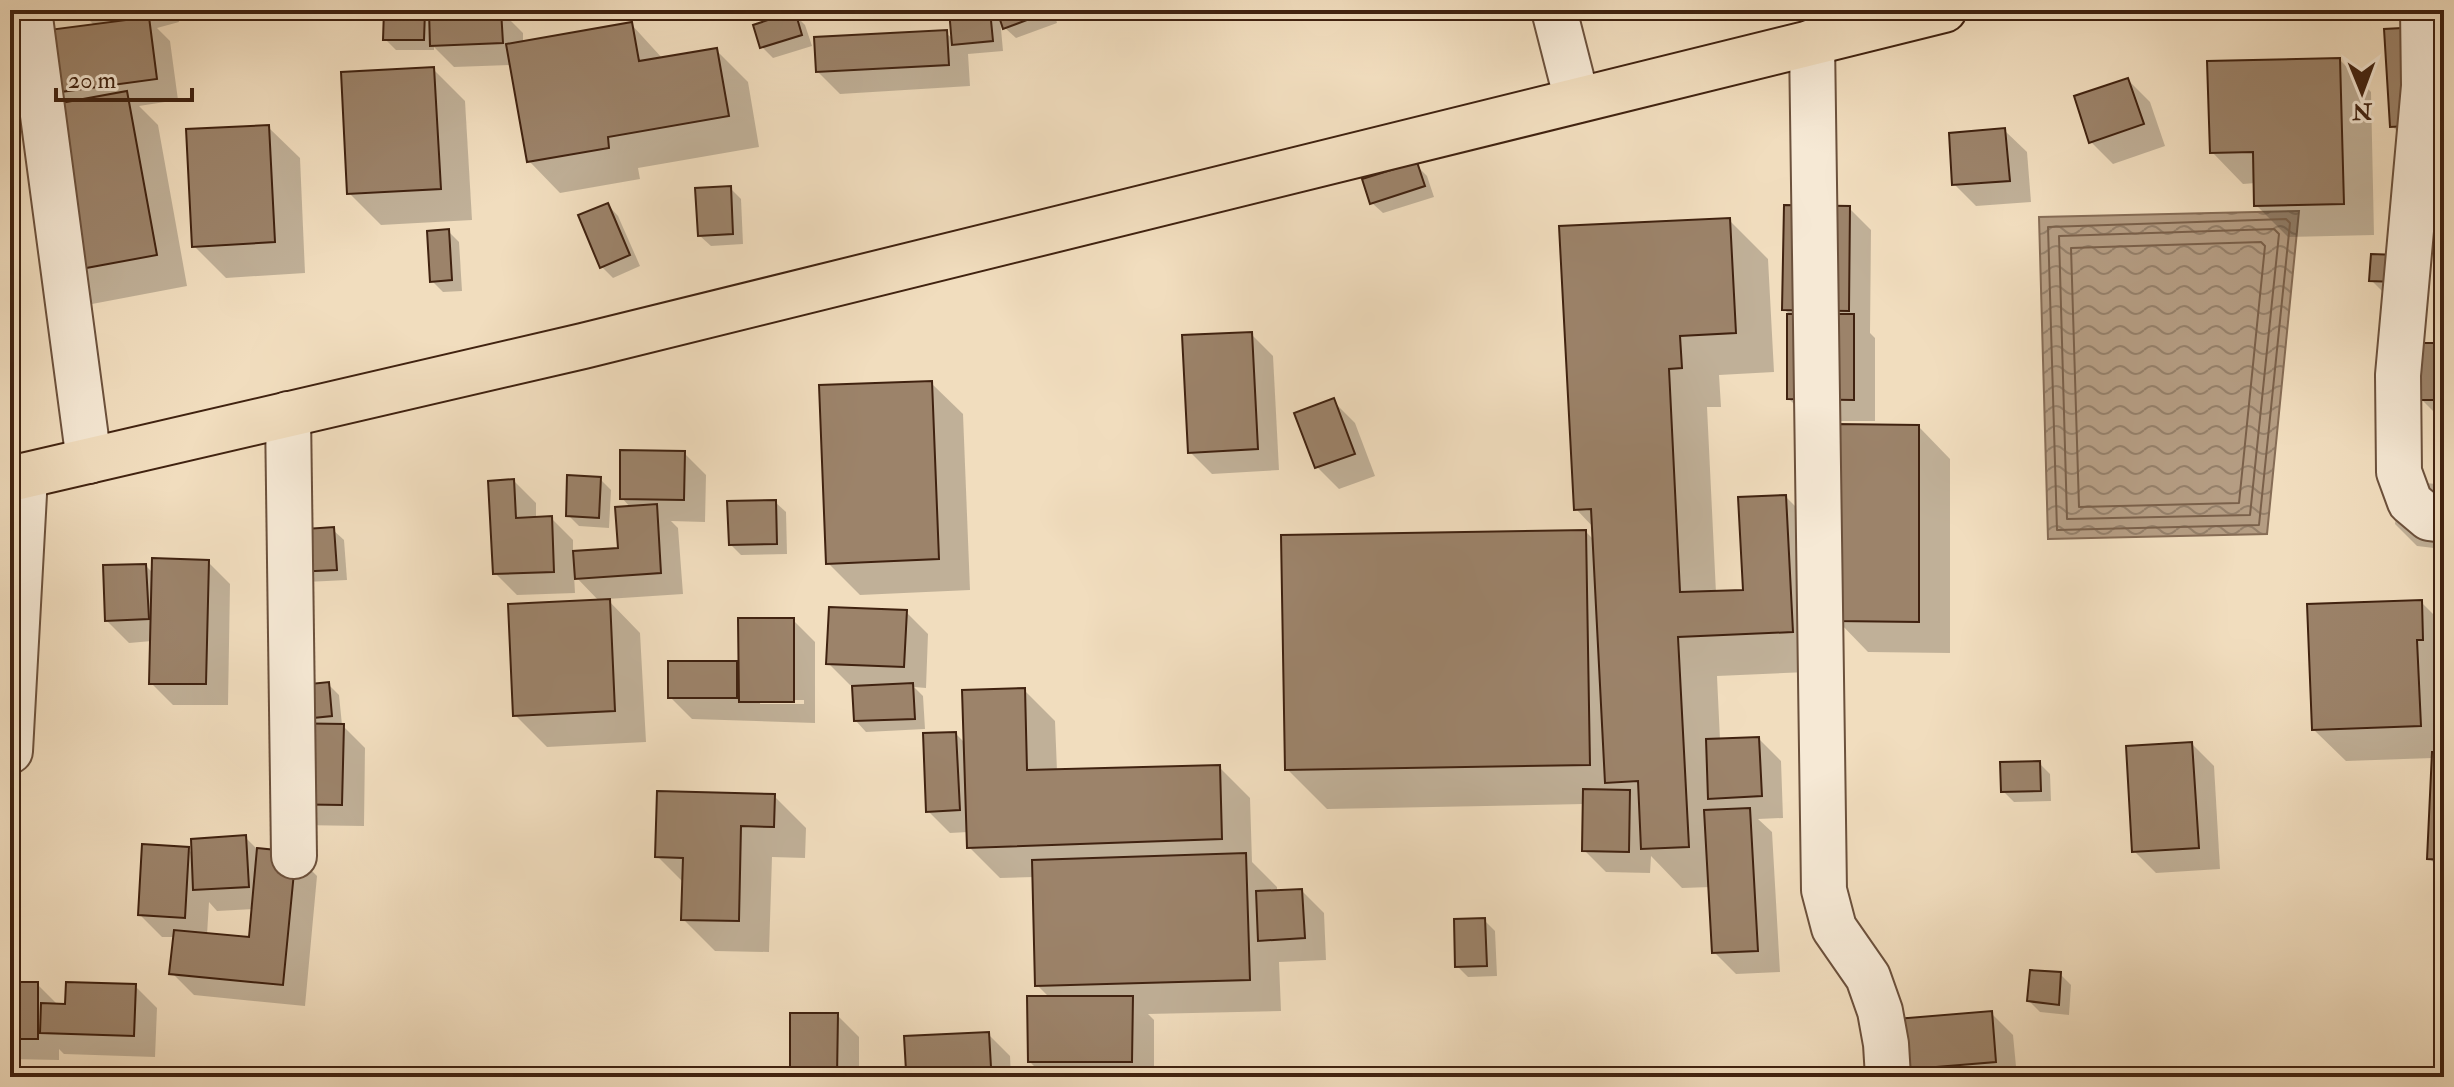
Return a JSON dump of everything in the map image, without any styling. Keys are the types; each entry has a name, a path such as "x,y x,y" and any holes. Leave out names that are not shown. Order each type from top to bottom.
{"main road":[{"path":"18,478 583,346 1944,10"}],"street":[{"path":"29,10 89,461"},
{"path":"1554,10 1577,100"},
{"path":"2423,10 2424,86 2398,375 2399,472 2410,502 2429,518 2444,520"},
{"path":"1812,42 1824,890 1834,928 1868,977 1872,988 1886,1044 1888,1077"},
{"path":"288,414 294,856"},
{"path":"10,751 18,478"}],"water":[{"path":"2299,211 2267,534 2048,539 2039,217"}],"building":[{"path":"83,10 121,10 85,19"},
{"path":"384,10 425,11 424,40 383,40"},
{"path":"501,10 503,43 430,46 429,11"},
{"path":"949,10 990,10 993,41 952,45"},
{"path":"997,10 1047,10 1048,12 1003,29"},
{"path":"795,11 802,35 760,48 753,25"},
{"path":"149,17 157,79 16,98 10,35"},
{"path":"632,22 639,61 717,48 729,116 608,137 609,148 527,162 506,44"},
{"path":"2440,26 2444,124 2390,127 2384,29"},
{"path":"947,30 949,65 816,72 814,37"},
{"path":"2340,58 2344,204 2254,206 2253,152 2210,153 2207,61"},
{"path":"434,67 441,189 347,194 341,72"},
{"path":"2128,78 2144,124 2089,143 2074,96"},
{"path":"127,91 157,255 59,273 28,109"},
{"path":"269,125 275,242 192,247 186,129"},
{"path":"2005,128 2010,181 1952,185 1949,133"},
{"path":"1417,162 1425,186 1370,204 1362,179"},
{"path":"731,186 733,234 698,236 695,188"},
{"path":"608,203 630,255 600,268 578,215"},
{"path":"1784,205 1850,206 1849,311 1782,310"},
{"path":"1730,218 1736,333 1680,336 1682,368 1669,369 1680,592 1743,590 1738,497 1786,495 1793,632 1678,637 1689,847 1641,849 1638,781 1605,783 1591,509 1574,510 1559,226"},
{"path":"449,229 452,280 430,282 427,231"},
{"path":"2371,254 2398,255 2396,282 2369,281"},
{"path":"1787,314 1854,314 1854,400 1787,399"},
{"path":"1252,332 1258,449 1188,453 1182,335"},
{"path":"2418,343 2444,343 2444,400 2419,400"},
{"path":"932,381 939,559 826,564 819,385"},
{"path":"1334,398 1355,454 1315,468 1294,413"},
{"path":"1835,424 1919,425 1919,622 1835,621"},
{"path":"620,450 685,451 684,500 620,499"},
{"path":"567,475 601,477 599,518 566,516"},
{"path":"514,479 516,518 552,516 554,572 493,574 488,481"},
{"path":"776,500 777,544 729,545 727,501"},
{"path":"657,504 661,573 575,579 573,551 618,548 615,507"},
{"path":"334,527 337,570 293,572 291,530"},
{"path":"1586,530 1590,765 1285,770 1281,535"},
{"path":"152,558 209,560 206,684 149,684"},
{"path":"146,564 149,619 105,621 103,565"},
{"path":"610,599 615,711 513,716 508,604"},
{"path":"2422,600 2423,640 2417,640 2421,726 2312,730 2307,604"},
{"path":"829,607 907,610 904,667 826,664"},
{"path":"738,618 794,618 794,702 739,702"},
{"path":"668,661 737,661 737,698 668,698"},
{"path":"329,682 332,716 294,720 291,686"},
{"path":"913,683 915,719 854,721 852,686"},
{"path":"1025,688 1027,770 1220,765 1222,839 967,848 962,690"},
{"path":"275,723 344,724 342,805 273,804"},
{"path":"956,732 960,810 926,812 923,733"},
{"path":"1759,737 1762,796 1708,799 1706,739"},
{"path":"2192,742 2199,848 2132,852 2126,746"},
{"path":"2432,752 2444,752 2444,860 2427,859"},
{"path":"2040,761 2041,791 2001,792 2000,762"},
{"path":"1583,789 1630,790 1629,852 1582,851"},
{"path":"657,791 775,794 774,827 741,826 739,921 681,920 683,858 655,857"},
{"path":"1750,808 1758,951 1712,953 1704,810"},
{"path":"246,835 249,887 193,890 191,839"},
{"path":"142,844 189,847 185,918 138,915"},
{"path":"257,848 296,852 283,985 169,974 174,930 249,937"},
{"path":"1246,853 1250,980 1035,986 1032,860"},
{"path":"1302,889 1305,938 1258,941 1256,891"},
{"path":"1485,918 1487,966 1455,967 1454,919"},
{"path":"2030,970 2061,972 2059,1005 2027,1001"},
{"path":"10,982 38,982 38,1039 10,1039"},
{"path":"66,982 136,984 134,1036 40,1033 41,1003 65,1004"},
{"path":"1027,996 1133,996 1132,1062 1028,1062"},
{"path":"1992,1011 1996,1062 1900,1070 1896,1019"},
{"path":"790,1013 838,1013 837,1077 790,1077"},
{"path":"989,1032 991,1067 906,1071 904,1036"}]}
